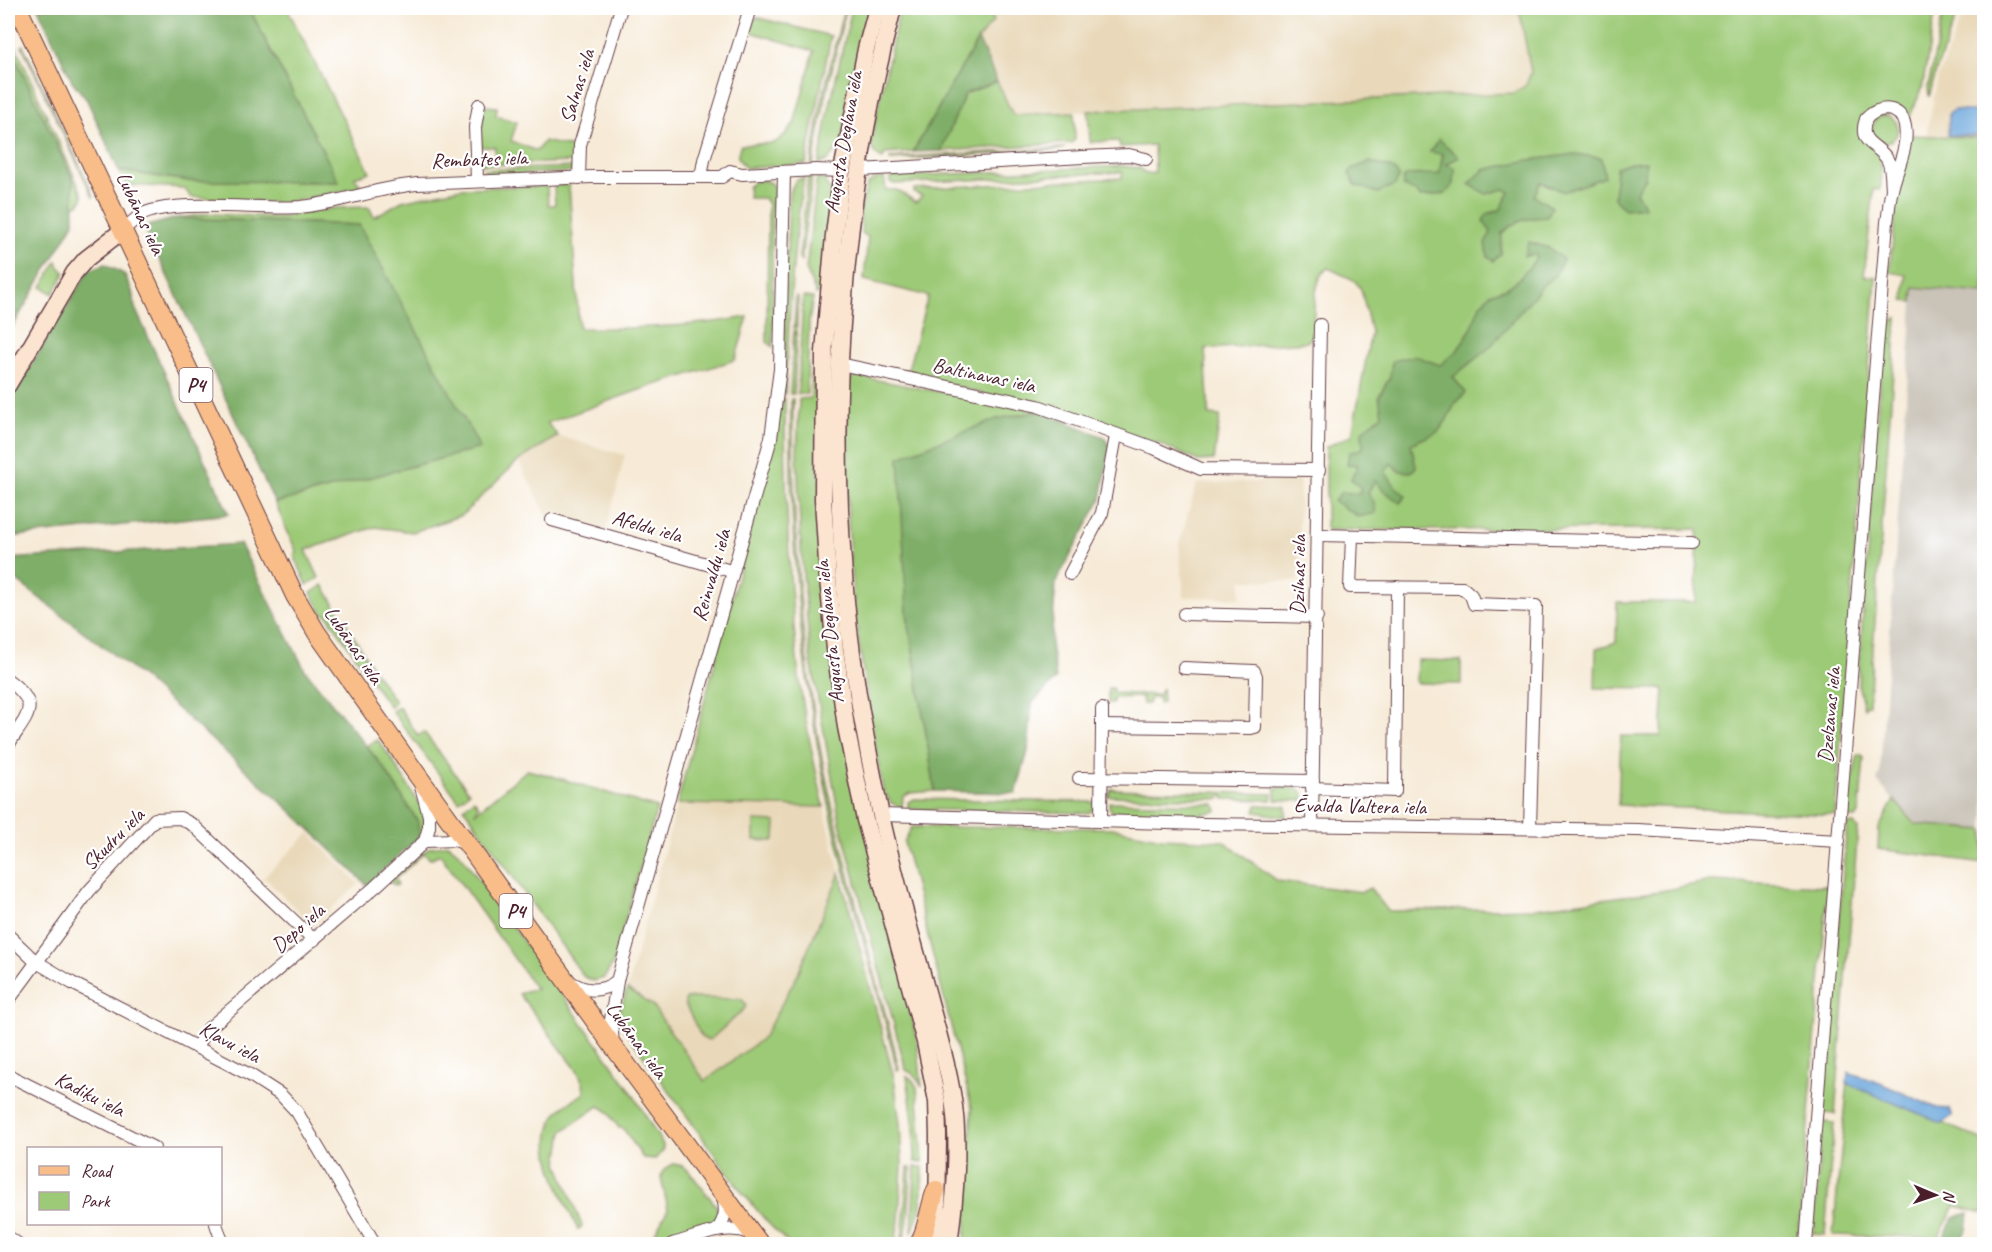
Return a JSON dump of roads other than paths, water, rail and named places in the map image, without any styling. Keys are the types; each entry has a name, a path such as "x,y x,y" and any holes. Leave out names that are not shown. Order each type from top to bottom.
{"main road":[{"name":"Lubānas iela","path":"18,8 294,596 317,633 418,776 756,1240"},
{"name":"Augusta Deglava iela","path":"877,8 878,35 847,265 840,364 839,463 844,579 861,717 881,815 948,1070 956,1129 954,1212 949,1245"},
{"name":"Augusta Deglava iela","path":"893,8 878,35 842,171 824,352 822,476 828,579 846,728 865,820 925,1042 936,1101 937,1245"},
{"path":"8,385 74,273 86,259 123,230"},
{"path":"919,1245 925,1233 929,1208 936,1190"},
{"name":"Augusta Deglava iela","path":"931,1245 936,1227"}],"street":[{"name":"Salnas iela","path":"579,178 580,145 621,8"},
{"path":"701,177 704,160 750,8"},
{"path":"477,180 475,127 478,105"},
{"name":"Dzelzavas iela","path":"1806,1245 1880,307 1892,189 1890,165 1885,157 1866,140 1864,133 1866,119 1877,110 1884,109 1898,113 1905,126 1899,171 1892,189"},
{"path":"860,170 1094,156 1128,155 1146,159"},
{"name":"Rembates iela","path":"123,230 140,216 171,208 300,207 336,202 389,187 477,180 722,177 730,171 742,174 842,171"},
{"name":"Reinvaldu iela","path":"613,1046 611,1020 617,981 731,571 763,470 777,406 781,360 784,172"},
{"name":"Dzilnas iela","path":"1312,825 1320,325"},
{"name":"Baltinavas iela","path":"840,364 1038,406 1154,448 1201,470 1319,471"},
{"path":"1070,574 1102,513 1116,436"},
{"name":"Afeldu iela","path":"552,520 731,571"},
{"path":"1318,535 1692,543"},
{"path":"1352,536 1350,586 1463,588 1471,595 1474,604 1536,606 1530,828"},
{"path":"1079,778 1312,785 1395,791 1397,588"},
{"path":"1184,614 1317,617"},
{"path":"1102,726 1255,727 1257,676 1254,672 1184,668"},
{"path":"8,680 25,695 29,701 30,710 8,745"},
{"path":"1101,821 1102,709"},
{"path":"418,776 429,816 425,841 455,840 468,845"},
{"name":"Ēvalda Valtera iela","path":"881,815 1660,831 1839,841"},
{"name":"Skudru iela","path":"8,1001 35,961 89,891 155,819 180,818 193,825 314,940"},
{"name":"Depo iela","path":"197,1046 209,1028 314,940 425,841"},
{"name":"Kļavu iela","path":"8,935 35,961 72,983 197,1046 281,1095 297,1112 375,1245"},
{"path":"564,977 580,989 608,988 617,981"},
{"name":"Kadiķu iela","path":"8,1075 150,1147"},
{"path":"718,1229 726,1211 723,1194"},
{"path":"216,1225 223,1245"},
{"path":"672,1245 718,1229 730,1228 756,1240"},
{"path":"8,1237 18,1245"}],"water":[{"path":"1954,110 1984,112 1984,136 1948,135 1949,113"},
{"path":"1848,1072 1880,1083 1937,1108 1949,1109 1952,1116 1942,1124 1847,1083"}]}
